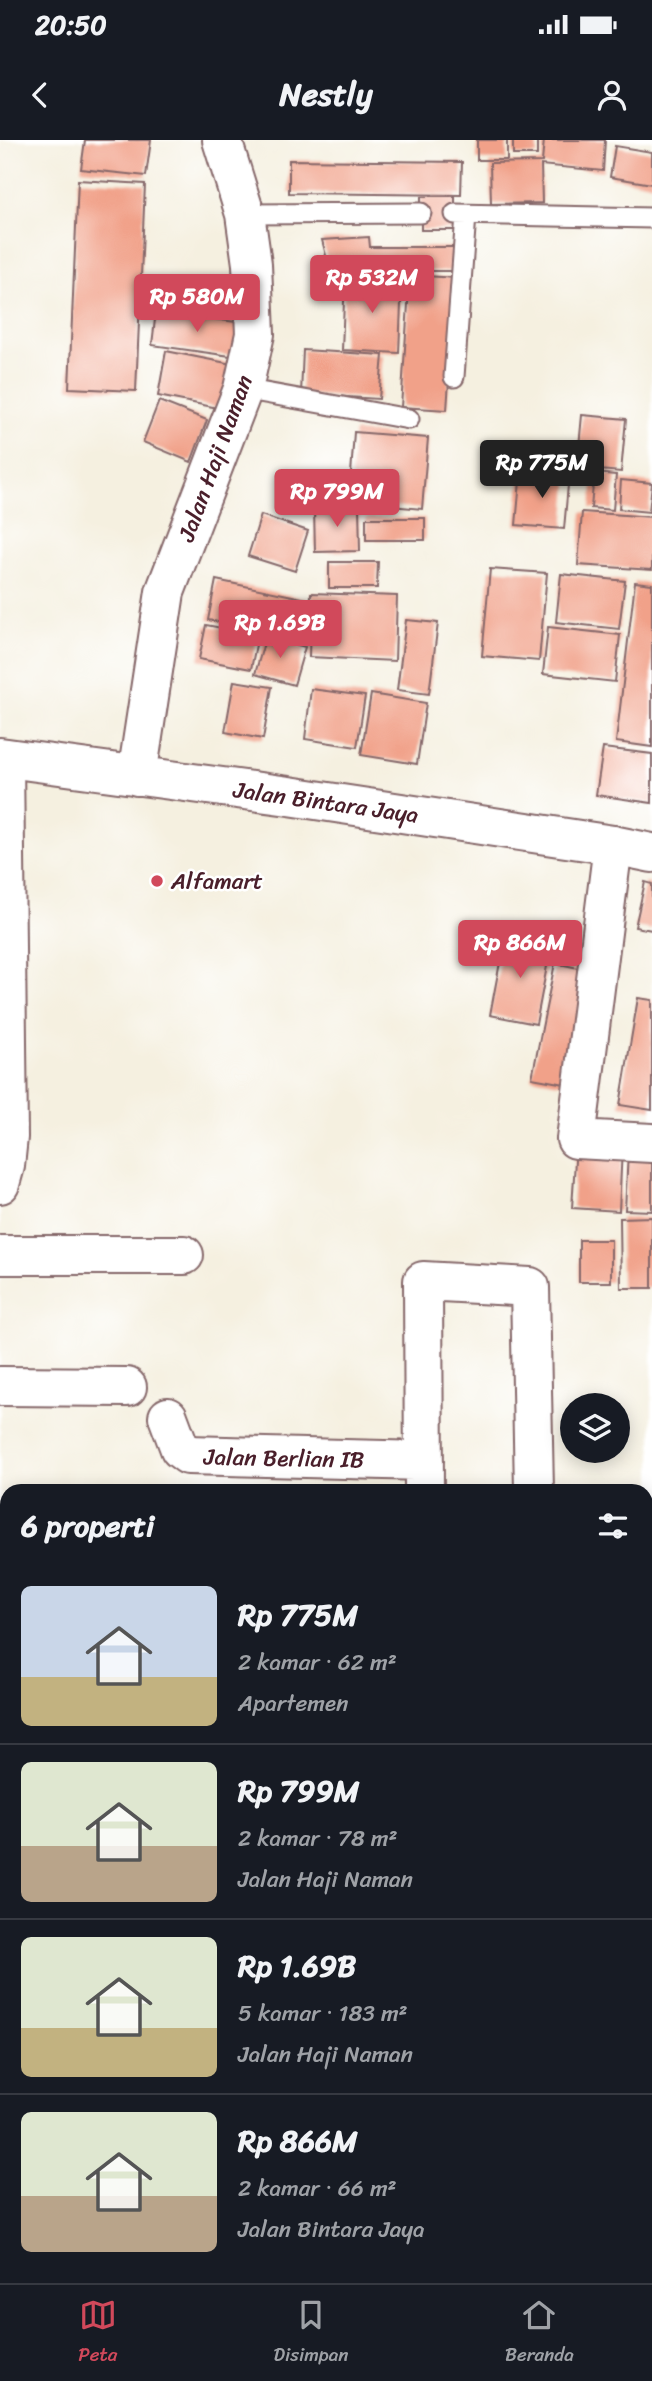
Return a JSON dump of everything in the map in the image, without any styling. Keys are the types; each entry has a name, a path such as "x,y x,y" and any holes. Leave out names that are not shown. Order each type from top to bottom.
{"street":[{"name":"Jalan Haji Naman","path":"137,776 166,592 243,389 255,334 252,264 245,214 222,140"},
{"name":"Jalan Bintara Jaya","path":"2,757 613,845 652,853"},
{"path":"0,1184 8,1137 2,757"},
{"path":"613,845 576,1139 652,1143"},
{"path":"0,1255 184,1255"},
{"path":"424,1476 423,1280 530,1287 534,1484"},
{"path":"0,1386 127,1388"},
{"name":"Jalan Berlian IB","path":"168,1418 180,1449 188,1455 424,1476"}],"lane":[{"path":"245,214 421,213"},
{"path":"454,377 460,215 652,218"},
{"path":"243,389 409,419"}],"building":[{"path":"85,140 151,140 146,176 81,169"},
{"path":"477,140 507,140 507,160 477,160"},
{"path":"513,140 537,140 537,155 513,155"},
{"path":"544,140 605,140 603,171 541,165 542,203 491,204 490,163 542,162"},
{"path":"615,146 652,152 652,184 610,177"},
{"path":"289,160 462,162 461,195 289,193"},
{"path":"78,180 145,184 136,391 69,388"},
{"path":"421,196 455,196 455,230 421,230"},
{"path":"369,237 370,247 458,247 458,271 330,271 322,240"},
{"path":"410,275 456,278 447,410 401,407"},
{"path":"345,277 402,279 399,353 342,350"},
{"path":"156,311 243,323 238,357 152,345"},
{"path":"303,350 383,355 379,399 301,394"},
{"path":"166,351 242,366 233,411 158,396"},
{"path":"159,401 207,420 191,462 143,442"},
{"path":"582,415 626,419 621,472 577,468"},
{"path":"354,432 428,438 422,509 349,502"},
{"path":"521,470 569,474 564,529 516,525"},
{"path":"594,473 616,475 613,510 591,508"},
{"path":"621,480 652,483 649,512 619,509"},
{"path":"359,506 360,551 315,552 314,507"},
{"path":"582,512 652,517 652,570 578,565"},
{"path":"261,515 308,531 295,571 248,556"},
{"path":"366,518 425,518 425,540 366,540"},
{"path":"329,562 378,562 377,588 329,588"},
{"path":"490,569 547,573 539,661 482,656"},
{"path":"561,574 625,581 619,629 556,622"},
{"path":"216,580 307,599 300,638 208,620"},
{"path":"635,582 652,584 652,747 616,742"},
{"path":"311,593 397,596 395,661 309,657"},
{"path":"406,620 438,623 429,694 397,690"},
{"path":"206,625 258,635 251,669 199,659"},
{"path":"548,627 620,635 615,682 543,674"},
{"path":"266,636 305,647 294,685 255,674"},
{"path":"234,681 272,687 263,739 225,732"},
{"path":"311,689 365,696 357,747 305,739"},
{"path":"371,694 426,703 417,764 361,755"},
{"path":"603,748 652,754 652,803 596,795"},
{"path":"645,882 652,884 652,930 635,927"},
{"path":"505,936 551,945 536,1024 490,1015"},
{"path":"555,963 587,970 565,1084 532,1078"},
{"path":"638,998 652,1000 652,1110 620,1105"},
{"path":"576,1145 622,1148 619,1211 572,1208"},
{"path":"628,1152 652,1153 652,1211 625,1210"},
{"path":"652,1217 652,1288 621,1288 620,1218"},
{"path":"579,1240 611,1240 611,1282 579,1282"}],"place":[{"name":"Alfamart","path":"157,881"}]}
